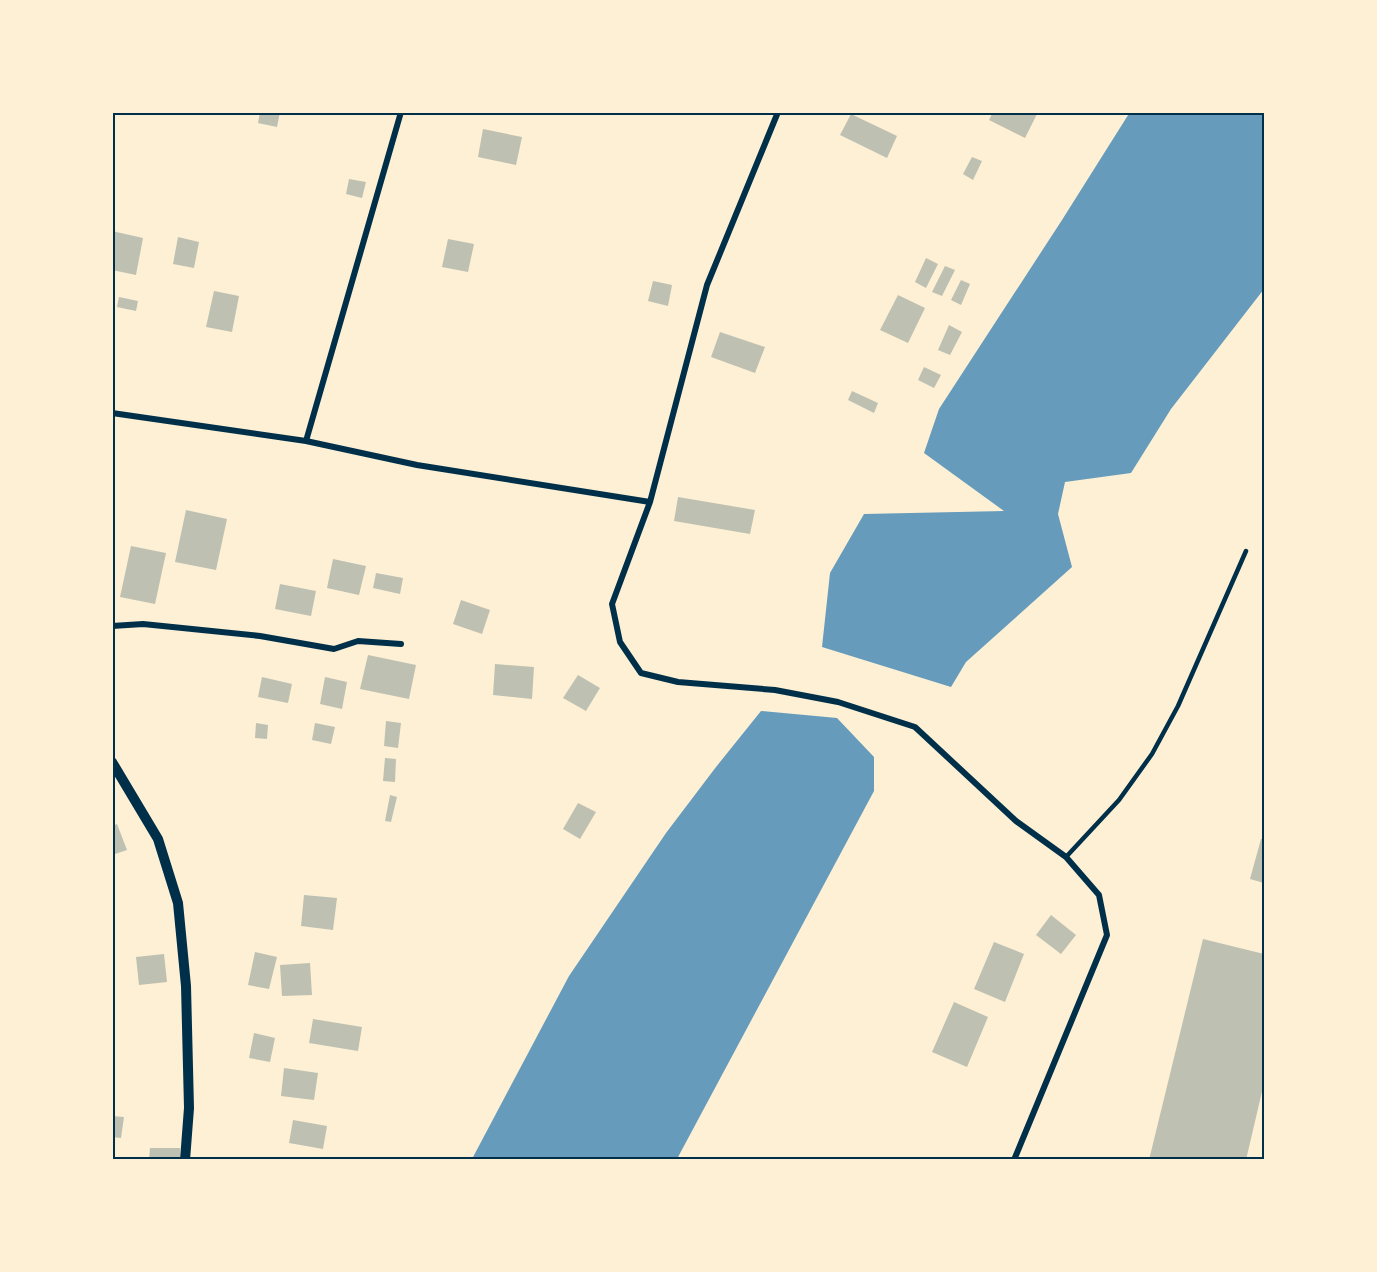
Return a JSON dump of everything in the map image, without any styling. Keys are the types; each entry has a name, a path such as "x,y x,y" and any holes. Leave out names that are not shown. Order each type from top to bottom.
{"street":[{"path":"306,441 401,112"},
{"path":"778,112 707,285 650,502 612,604 620,642 641,673 678,682 775,690 838,702 915,727 1016,821 1066,857 1099,895 1107,935 1014,1160"},
{"path":"112,413 306,441 417,465 650,502"},
{"path":"112,626 143,624 260,636 334,649 358,641 401,644"},
{"path":"112,762 159,839 178,903 186,986 189,1108 185,1160"}],"lane":[{"path":"1066,857 1119,800 1152,753 1178,706 1246,551"}],"water":[{"path":"1130,112 1264,113 1264,289 1171,409 1131,473 1065,482 1058,514 1072,567 966,662 951,687 822,647 830,573 864,514 1004,511 924,453 939,409"},
{"path":"761,711 837,718 874,757 874,791 677,1159 472,1159 569,976 666,833"}],"building":[{"path":"260,112 280,112 277,127 258,123"},
{"path":"993,112 1035,112 1037,114 1025,138 989,120"},
{"path":"851,114 897,136 887,158 840,135"},
{"path":"483,129 522,137 516,165 478,157"},
{"path":"972,157 982,161 973,180 963,174"},
{"path":"349,179 366,182 362,198 346,194"},
{"path":"112,231 143,238 136,275 112,270"},
{"path":"178,237 199,242 194,268 173,264"},
{"path":"448,239 474,244 468,272 442,267"},
{"path":"926,258 938,264 926,288 915,282"},
{"path":"945,266 955,270 942,296 932,292"},
{"path":"961,280 970,284 961,305 951,300"},
{"path":"653,281 672,285 668,306 648,301"},
{"path":"214,291 239,296 232,332 206,327"},
{"path":"898,295 925,308 908,343 880,330"},
{"path":"119,297 138,301 136,311 117,307"},
{"path":"949,325 962,332 950,355 938,350"},
{"path":"720,332 765,347 755,373 711,357"},
{"path":"924,367 941,375 934,388 918,380"},
{"path":"852,391 878,403 874,413 848,400"},
{"path":"678,497 755,510 750,534 674,521"},
{"path":"186,510 227,519 216,570 175,562"},
{"path":"131,546 166,553 155,604 120,597"},
{"path":"333,559 366,566 359,595 327,588"},
{"path":"376,573 403,578 400,594 373,588"},
{"path":"280,584 316,591 311,616 275,609"},
{"path":"461,600 490,610 482,634 453,624"},
{"path":"368,655 416,665 409,699 360,689"},
{"path":"495,664 534,667 532,699 493,695"},
{"path":"578,675 600,688 586,711 563,698"},
{"path":"262,677 292,684 288,703 258,697"},
{"path":"325,677 347,682 342,709 320,704"},
{"path":"386,721 401,723 398,748 384,746"},
{"path":"256,723 268,725 267,739 255,738"},
{"path":"315,723 335,727 331,744 312,740"},
{"path":"385,758 396,759 395,782 383,781"},
{"path":"390,795 397,797 391,822 385,821"},
{"path":"578,803 596,812 580,839 563,829"},
{"path":"117,824 127,850 112,855 112,826"},
{"path":"1261,839 1264,839 1264,883 1250,879"},
{"path":"304,895 337,898 333,930 301,926"},
{"path":"1051,915 1076,935 1061,954 1036,935"},
{"path":"1203,939 1264,954 1264,1083 1246,1160 1149,1160"},
{"path":"994,942 1024,954 1005,1002 974,989"},
{"path":"255,952 277,957 269,989 248,985"},
{"path":"164,954 167,982 139,985 136,957"},
{"path":"310,963 312,995 282,996 280,965"},
{"path":"954,1002 988,1017 967,1067 932,1052"},
{"path":"313,1019 362,1027 358,1051 309,1043"},
{"path":"254,1033 275,1038 270,1062 249,1058"},
{"path":"284,1068 318,1073 314,1100 281,1096"},
{"path":"112,1116 124,1117 121,1138 112,1137"},
{"path":"293,1120 327,1126 323,1149 289,1143"},
{"path":"150,1148 180,1148 180,1160 149,1160"}]}
